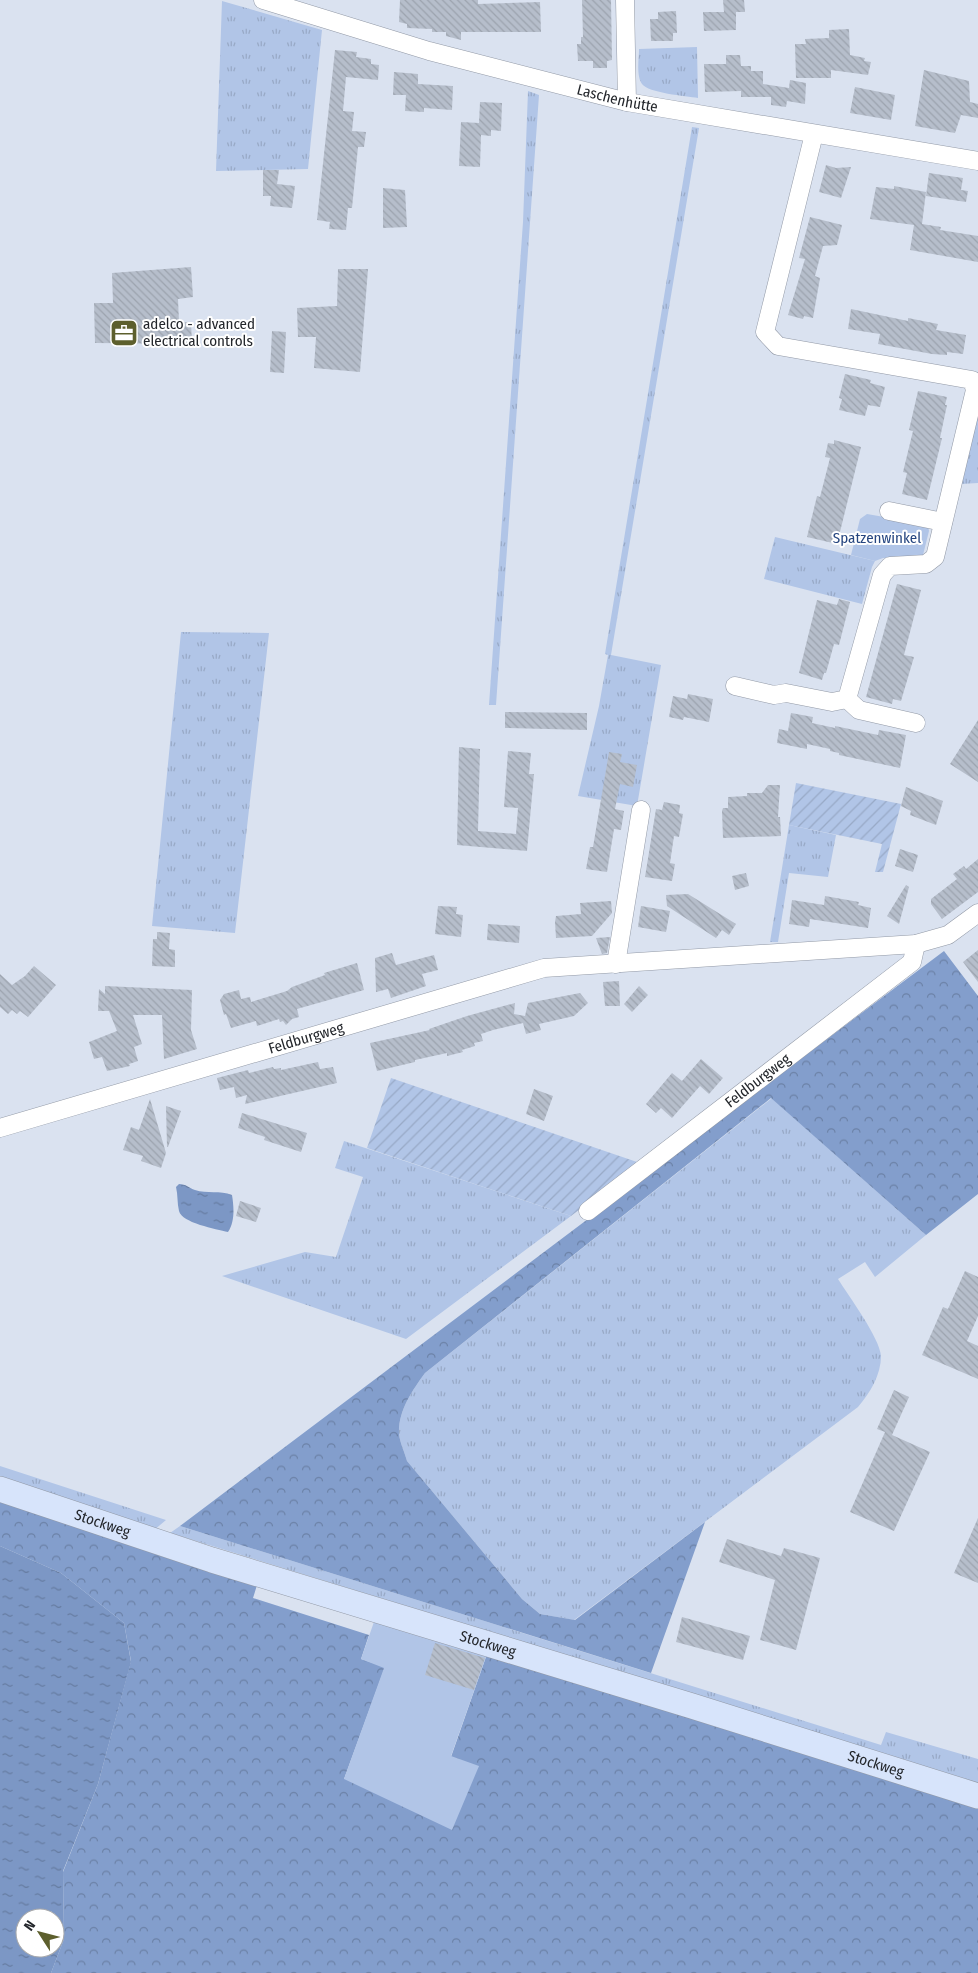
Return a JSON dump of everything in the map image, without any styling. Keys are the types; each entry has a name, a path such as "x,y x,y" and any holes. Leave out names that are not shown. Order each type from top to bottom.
{"street":[{"name":"Laschenhütte","path":"263,0 429,51 627,102 978,161"},
{"path":"625,0 627,102"},
{"path":"814,134 765,332 778,346 972,380 975,390 935,556 926,564 890,566 882,575 848,699"},
{"path":"889,511 944,522"},
{"path":"735,686 774,695 786,693 832,702 848,699"},
{"path":"848,699 859,710 916,723"},
{"path":"616,964 641,810"},
{"name":"Feldburgweg","path":"0,1128 544,968 916,944 948,935 978,913"},
{"name":"Feldburgweg","path":"588,1211 912,962 916,944"},
{"name":"Stockweg","path":"0,1489 212,1560 692,1706 978,1796"}],"green space":[{"path":"222,1 322,30 308,169 216,171"},
{"path":"697,47 698,98 659,92 642,84 638,72 639,49"},
{"path":"528,91 539,95 496,705 489,705 523,222"},
{"path":"692,127 699,128 611,655 661,665 637,806 578,796 599,706 608,655 605,654"},
{"path":"978,411 978,483 961,484"},
{"name":"Spatzenwinkel","path":"867,514 928,526 929,531 923,555 921,557 883,558 875,561 851,555 860,519"},
{"path":"775,537 875,561 862,604 764,579"},
{"path":"181,632 269,633 235,933 152,926"},
{"path":"796,783 901,804 883,872 875,872 882,844 789,825"},
{"path":"789,825 836,835 828,877 789,873 778,942 770,942"},
{"path":"944,951 978,996 978,1194 926,1235 771,1098 425,1373 403,1409 399,1434 407,1461 522,1599 540,1614 575,1620 705,1522 651,1673 180,1526"},
{"path":"391,1078 640,1163 571,1216 367,1148"},
{"path":"772,1098 926,1235 875,1277 865,1262 838,1279 870,1328 879,1348 881,1363 874,1383 858,1407 574,1620 540,1614 522,1599 407,1461 399,1434 403,1409 425,1373"},
{"path":"344,1141 571,1216 406,1339 222,1276 305,1252 336,1257 363,1177 335,1168"},
{"path":"0,1466 166,1520 153,1531 0,1480"},
{"path":"0,1499 258,1582 253,1598 369,1635 361,1659 385,1667 344,1779 479,1767 451,1757 487,1654 978,1809 978,1973 51,1973 57,1958 65,1958 63,1872 98,1784 131,1661 124,1623 61,1573 0,1546"},
{"path":"180,1526 881,1745 886,1732 978,1759 978,1787 878,1752 170,1533"},
{"path":"375,1619 487,1654 451,1756 479,1766 452,1830 344,1779 384,1668 361,1659"}],"water":[{"path":"179,1184 200,1191 232,1195 233,1219 228,1232 200,1225 181,1215 178,1208 176,1187"},
{"path":"0,1546 61,1573 124,1623 131,1662 98,1784 63,1871 64,1908 15,1908 15,1958 57,1958 51,1973 0,1973"}],"building":[{"path":"400,0 478,0 478,4 540,2 541,32 461,32 461,40 446,36 446,32 432,32 432,29 407,28 407,24 399,22"},
{"path":"582,0 611,0 612,60 607,61 607,68 593,68 593,61 578,61 577,44 581,44 581,37 583,37"},
{"path":"723,0 744,0 745,12 736,12 736,30 704,31 703,12 724,12"},
{"path":"676,11 677,33 673,33 673,41 651,41 650,19 658,19 658,12"},
{"path":"849,29 850,55 865,58 864,61 871,62 868,75 831,70 831,78 796,78 795,44 806,44 805,39 829,38 829,30"},
{"path":"335,50 357,52 356,57 371,59 371,64 379,65 378,80 346,77 343,111 354,112 352,131 366,132 364,147 358,147 352,208 348,208 346,230 329,229 330,222 317,220"},
{"path":"726,55 740,55 741,66 751,66 751,71 763,71 763,84 789,88 790,80 806,83 805,104 787,101 786,107 771,105 771,97 741,97 741,91 705,92 704,64 726,64"},
{"path":"924,70 969,81 970,102 978,104 978,118 961,115 955,133 915,126"},
{"path":"394,72 418,74 418,84 453,86 452,110 424,108 424,112 405,111 406,95 393,95"},
{"path":"855,87 895,95 891,120 850,113"},
{"path":"480,102 502,103 501,131 491,130 491,136 481,135 480,167 459,166 461,122 479,123"},
{"path":"826,165 836,168 851,167 841,198 819,192"},
{"path":"263,170 279,170 277,184 295,186 292,208 270,206 271,196 263,196"},
{"path":"929,173 963,178 961,190 968,191 966,202 926,196"},
{"path":"894,186 926,192 922,224 941,227 940,230 978,236 978,262 910,250 914,225 870,219 876,187 894,189"},
{"path":"383,188 405,190 407,227 383,228"},
{"path":"810,217 842,225 837,245 823,246 815,276 820,278 813,318 804,316 803,319 788,315 805,259 799,258"},
{"path":"191,267 193,297 178,299 179,322 191,322 192,344 95,343 94,303 113,303 112,273"},
{"path":"338,269 368,269 360,372 314,368 316,337 298,337 297,308 337,306"},
{"path":"851,309 908,321 908,318 938,324 936,330 966,335 963,354 947,352 947,355 932,354 878,344 880,334 848,329"},
{"path":"272,331 286,332 284,373 270,372"},
{"path":"845,374 871,380 870,383 885,387 880,407 868,405 865,416 839,410 842,399 839,398"},
{"path":"918,391 947,397 940,438 942,438 927,500 902,494 907,473 903,472 913,431 909,430"},
{"path":"834,440 861,447 837,544 807,537 817,496 820,497 830,458 825,457 828,443 834,444"},
{"path":"897,584 921,590 904,655 914,657 901,701 893,699 892,704 866,697"},
{"path":"839,599 850,602 839,645 834,644 826,673 824,673 822,680 799,673 817,600 837,605"},
{"path":"688,694 713,699 709,722 684,717 683,720 669,717 673,696 687,699"},
{"path":"505,712 587,713 587,730 505,728"},
{"path":"791,713 813,717 812,723 835,728 835,726 878,735 879,730 906,735 900,768 839,755 839,753 830,751 830,749 807,744 807,749 777,743 779,729 788,731"},
{"path":"978,720 978,782 950,764"},
{"path":"459,747 480,749 478,831 516,834 518,808 504,807 508,751 531,753 529,774 534,774 527,851 457,845"},
{"path":"609,752 622,754 620,762 637,765 633,787 620,784 615,809 624,811 621,830 614,829 607,872 586,869 590,847 593,847"},
{"path":"768,785 780,785 778,817 780,817 781,836 723,838 722,811 723,808 728,808 728,797 747,796 747,793 762,793"},
{"path":"906,787 943,801 936,825 910,815 911,811 901,806"},
{"path":"664,802 680,805 679,813 683,814 679,837 674,836 670,863 675,864 672,881 645,877 656,809 662,810"},
{"path":"900,849 918,855 913,872 895,866"},
{"path":"978,859 978,892 942,919 931,904 931,899 957,879 953,874 964,866 966,869"},
{"path":"746,873 749,886 735,890 732,876"},
{"path":"906,885 909,887 899,924 887,916"},
{"path":"688,894 736,924 729,935 722,930 716,938 667,906 666,895"},
{"path":"825,896 859,902 858,905 871,908 868,928 810,919 809,927 789,924 792,900 824,905"},
{"path":"611,901 612,913 592,936 556,938 556,916 581,914 580,903"},
{"path":"438,906 457,907 456,914 463,915 461,937 435,934"},
{"path":"641,906 670,911 666,932 638,927"},
{"path":"488,924 520,926 519,943 487,940"},
{"path":"157,932 170,933 169,949 175,950 175,967 152,966 153,939 157,939"},
{"path":"610,937 607,953 602,954 596,938"},
{"path":"978,950 978,982 963,962"},
{"path":"392,953 396,965 434,955 438,970 422,974 426,986 391,998 388,989 376,992 375,958"},
{"path":"357,963 364,990 297,1009 299,1017 292,1019 286,1025 283,1021 280,1022 279,1019 257,1026 256,1021 231,1028 226,1014 224,1015 220,1000 224,994 239,990 241,999 250,997 251,1002 287,991 292,987 325,975 324,973"},
{"path":"34,966 56,985 28,1017 20,1011 17,1014 12,1010 8,1014 0,1007 0,974 12,985 25,976"},
{"path":"619,981 620,1006 605,1006 603,982"},
{"path":"105,986 192,990 191,1030 197,1049 164,1059 162,1015 133,1015 142,1044 134,1047 138,1061 129,1064 130,1066 107,1071 102,1057 94,1059 89,1042 117,1031 109,1011 98,1011 99,989 105,994"},
{"path":"639,986 648,995 632,1012 624,1004"},
{"path":"580,993 588,1003 574,1016 539,1024 541,1030 526,1034 523,1023 493,1030 481,1034 483,1041 474,1043 475,1046 462,1050 463,1052 447,1056 447,1053 415,1060 415,1062 377,1071 370,1043 430,1030 467,1016 515,1003 514,1014 525,1016 528,1003"},
{"path":"701,1059 723,1078 709,1094 700,1086 672,1118 661,1108 656,1113 646,1104 672,1073 682,1081"},
{"path":"318,1062 320,1069 333,1067 337,1083 245,1104 247,1095 236,1098 234,1087 220,1090 217,1078 248,1070 249,1073 273,1067 274,1069 281,1068 281,1070"},
{"path":"534,1089 553,1096 544,1121 526,1114"},
{"path":"150,1099 166,1153 161,1168 141,1161 143,1156 123,1150 131,1127 139,1130"},
{"path":"166,1106 181,1111 168,1147 167,1147"},
{"path":"242,1113 307,1133 301,1152 264,1140 265,1137 238,1128"},
{"path":"240,1201 261,1208 256,1222 236,1216"},
{"path":"965,1271 978,1277 978,1316 967,1341 978,1346 978,1379 922,1355 943,1307 948,1309"},
{"path":"894,1390 909,1397 892,1435 930,1452 894,1531 850,1512 885,1432 877,1429"},
{"path":"978,1518 978,1583 954,1573"},
{"path":"727,1539 781,1556 784,1548 820,1558 796,1650 760,1640 775,1580 719,1562"},
{"path":"682,1617 750,1636 743,1660 676,1642"},
{"path":"435,1643 485,1658 474,1690 425,1675"}],"place":[{"name":"adelco - advanced electrical controls","path":"124,333"}]}
